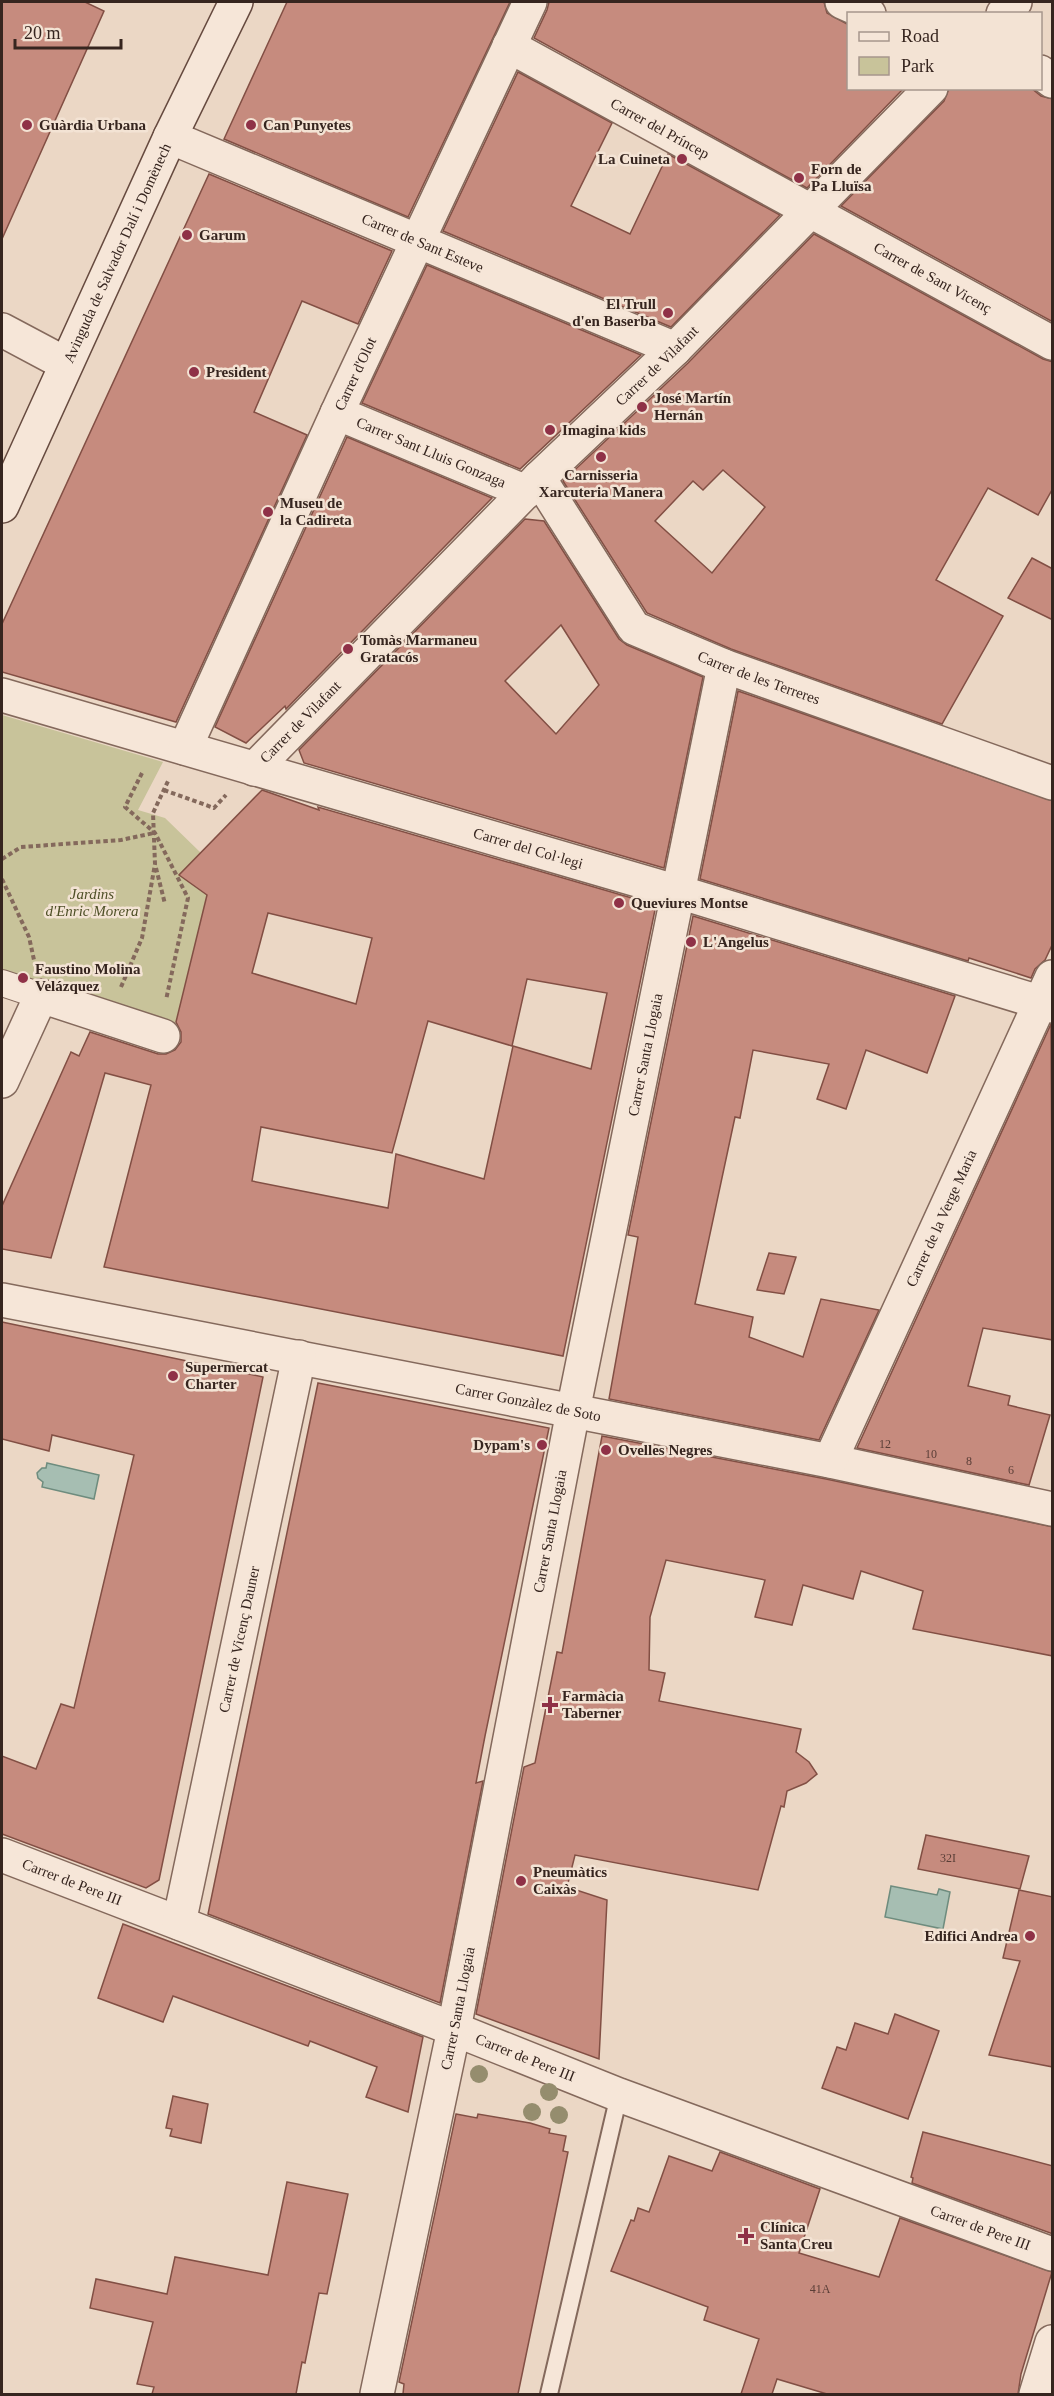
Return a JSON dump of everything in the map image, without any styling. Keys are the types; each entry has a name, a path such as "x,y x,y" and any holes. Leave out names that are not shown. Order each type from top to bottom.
{"street":[{"name":"Avinguda de Salvador Dalí i Domènech","path":"2,506 170,137 236,2"},
{"name":"Carrer d'Olot","path":"184,748 337,413 530,2"},
{"path":"843,2 865,12"},
{"name":"Carrer del Príncep","path":"509,46 812,211"},
{"name":"Carrer de Vilafant","path":"254,769 532,485 675,349 929,90"},
{"name":"Carrer de Sant Esteve","path":"170,137 675,349"},
{"name":"Carrer de Sant Vicenç","path":"812,211 1053,343"},
{"path":"2,330 66,364"},
{"name":"Carrer Sant Lluis Gonzaga","path":"337,413 532,485"},
{"name":"Carrer de les Terreres","path":"532,485 634,628 724,666 1053,783"},
{"name":"Carrer Santa Llogaia","path":"377,2394 453,2029 573,1411 724,666"},
{"name":"Carrer del Col·legi","path":"2,695 679,892 1048,995"},
{"path":"2,983 163,1036"},
{"name":"Carrer de la Verge Maria","path":"830,1461 1048,995"},
{"path":"2,1082 41,996"},
{"name":"Carrer Gonzàlez de Soto","path":"2,1300 830,1461 1053,1509"},
{"name":"Carrer de Vicenç Dauner","path":"179,1923 299,1357"},
{"name":"Carrer de Pere III","path":"2,1855 619,2095 1053,2254"},
{"path":"1036,2394 1053,2342"}],"lane":[{"path":"549,2394 619,2095"}],"path":[{"path":"132,767 143,770 125,807 155,833 188,897 162,1018 163,1036"},
{"path":"103,1016 123,984 142,938 155,864 153,813 169,778"},
{"path":"164,790 214,808 222,799"},
{"path":"2,859 21,847 121,840 155,833"},
{"path":"155,864 165,904"},
{"path":"2,879 29,937 41,996"}],"green space":[{"name":"Jardins d'Enric Morera","path":"2,715 163,762 138,810 165,818 201,853 179,875 207,895 175,1026 2,970"}],"shaded area":[{"path":"47,1463 99,1475 94,1499 42,1487 43,1482 38,1478 37,1473 42,1468 46,1468"},
{"path":"891,1886 937,1895 939,1889 950,1892 943,1929 885,1917"}],"building":[{"name":"Guàrdia Urbana","path":"2,2 85,2 104,11 2,239"},
{"path":"287,2 510,2 408,217 224,139"},
{"path":"549,2 824,2 827,13 847,24 847,90 902,90 807,188 534,38"},
{"path":"518,72 612,123 571,206 630,234 668,154 780,215 671,327 443,231"},
{"path":"948,90 1034,90 1041,96 1053,99 1053,322 841,206 944,101"},
{"path":"209,174 392,251 358,324 302,301 254,412 307,435 176,722 2,672 2,624"},
{"path":"814,234 1043,359 1053,362 1053,488 1038,515 988,488 936,580 1003,616 942,724 731,649 647,613 563,481 688,363","holes":["723,470 765,507 712,573 655,521 693,481 703,490"]},
{"path":"427,265 641,355 520,469 362,403"},
{"path":"347,437 492,498 286,709 285,706 246,743 215,727"},
{"path":"525,519 544,521 619,639 627,645 703,677 664,868 304,763 299,750","holes":["561,625 599,685 556,734 505,681"]},
{"path":"1032,558 1053,569 1053,620 1008,598"},
{"path":"738,691 1053,801 1053,943 1045,960 1035,969 1031,978 700,879"},
{"path":"262,790 319,810 318,807 656,905 563,1356 104,1267 151,1085 105,1073 51,1258 2,1249 2,1206 71,1052 79,1056 90,1032 158,1054 166,1054 175,1050 181,1042 181,1032 176,1022 207,895 179,875","holes":["268,913 372,938 356,1004 252,973","527,979 607,993 591,1069 513,1046 484,1179 396,1154 388,1208 252,1181 261,1127 392,1153 428,1021 512,1046"]},
{"path":"693,916 955,996 927,1073 866,1050 846,1109 817,1099 829,1064 753,1050 740,1118 735,1117 695,1304 753,1317 749,1337 803,1357 821,1299 879,1310 819,1440 609,1399 638,1237 628,1235"},
{"path":"1051,1024 1053,1340 983,1328 968,1386 1010,1396 1008,1405 1050,1415 1029,1485 857,1448"},
{"path":"769,1253 796,1257 784,1294 757,1290"},
{"path":"2,1322 263,1377 159,1880 146,1888 2,1834 2,1756 36,1769 61,1704 74,1708 134,1455 52,1435 49,1451 2,1439"},
{"path":"318,1383 549,1428 476,1783 483,1781 440,2003 208,1914"},
{"path":"602,1436 826,1479 1053,1527 1053,1656 913,1629 923,1591 861,1571 853,1599 803,1585 792,1625 755,1617 765,1580 666,1560 650,1617 649,1670 665,1673 659,1701 801,1729 796,1752 809,1762 817,1774 806,1783 787,1791 758,1890 575,1855 567,1887 607,1900 599,2059 476,2014 524,1767 535,1763 557,1652 562,1653"},
{"path":"926,1835 1029,1856 1020,1889 918,1869"},
{"path":"1019,1890 1053,1897 1053,2067 989,2055 1020,1961 1003,1958"},
{"path":"123,1924 423,2037 408,2112 366,2097 377,2067 310,2041 308,2046 173,1996 163,2022 98,1998"},
{"path":"895,2014 939,2031 908,2119 822,2088 837,2047 846,2050 855,2023 888,2034"},
{"path":"173,2096 208,2104 201,2143 170,2136 172,2129 166,2128"},
{"path":"456,2114 477,2118 478,2114 530,2123 550,2129 549,2133 566,2136 563,2151 568,2152 518,2394 403,2394 404,2384 399,2382"},
{"path":"923,2132 1053,2166 1053,2234 912,2183 913,2178 911,2177"},
{"path":"720,2152 820,2189 799,2253 879,2277 900,2218 1052,2272 1021,2374 1018,2394 827,2394 777,2379 772,2394 741,2394 759,2339 704,2320 708,2307 611,2271 638,2208 649,2212 669,2156 712,2171"},
{"path":"287,2182 348,2194 327,2294 319,2293 305,2363 302,2362 296,2394 152,2394 154,2387 137,2384 153,2322 90,2308 96,2279 167,2294 175,2257 268,2275"}],"place":[{"name":"Guàrdia Urbana","path":"27,125"},
{"name":"Can Punyetes","path":"251,125"},
{"name":"La Cuineta","path":"682,159"},
{"name":"Forn de Pa Lluïsa","path":"799,178"},
{"name":"Garum","path":"187,235"},
{"name":"El Trull d'en Baserba","path":"668,313"},
{"name":"President","path":"194,372"},
{"name":"José Martín Hernán","path":"642,407"},
{"name":"Imagina kids","path":"550,430"},
{"name":"Carnisseria Xarcuteria Manera","path":"601,457"},
{"name":"Museu de la Cadireta","path":"268,512"},
{"name":"Tomàs Marmaneu Gratacós","path":"348,649"},
{"name":"Queviures Montse","path":"619,903"},
{"name":"L'Angelus","path":"691,942"},
{"name":"Faustino Molina Velázquez","path":"23,978"},
{"name":"Supermercat Charter","path":"173,1376"},
{"name":"Dypam's","path":"542,1445"},
{"name":"Ovelles Negres","path":"606,1450"},
{"name":"Farmàcia Taberner","path":"550,1705"},
{"name":"Pneumàtics Caixàs","path":"521,1881"},
{"name":"Edifici Andrea","path":"1030,1936"},
{"name":"Clínica Santa Creu","path":"746,2236"}]}
